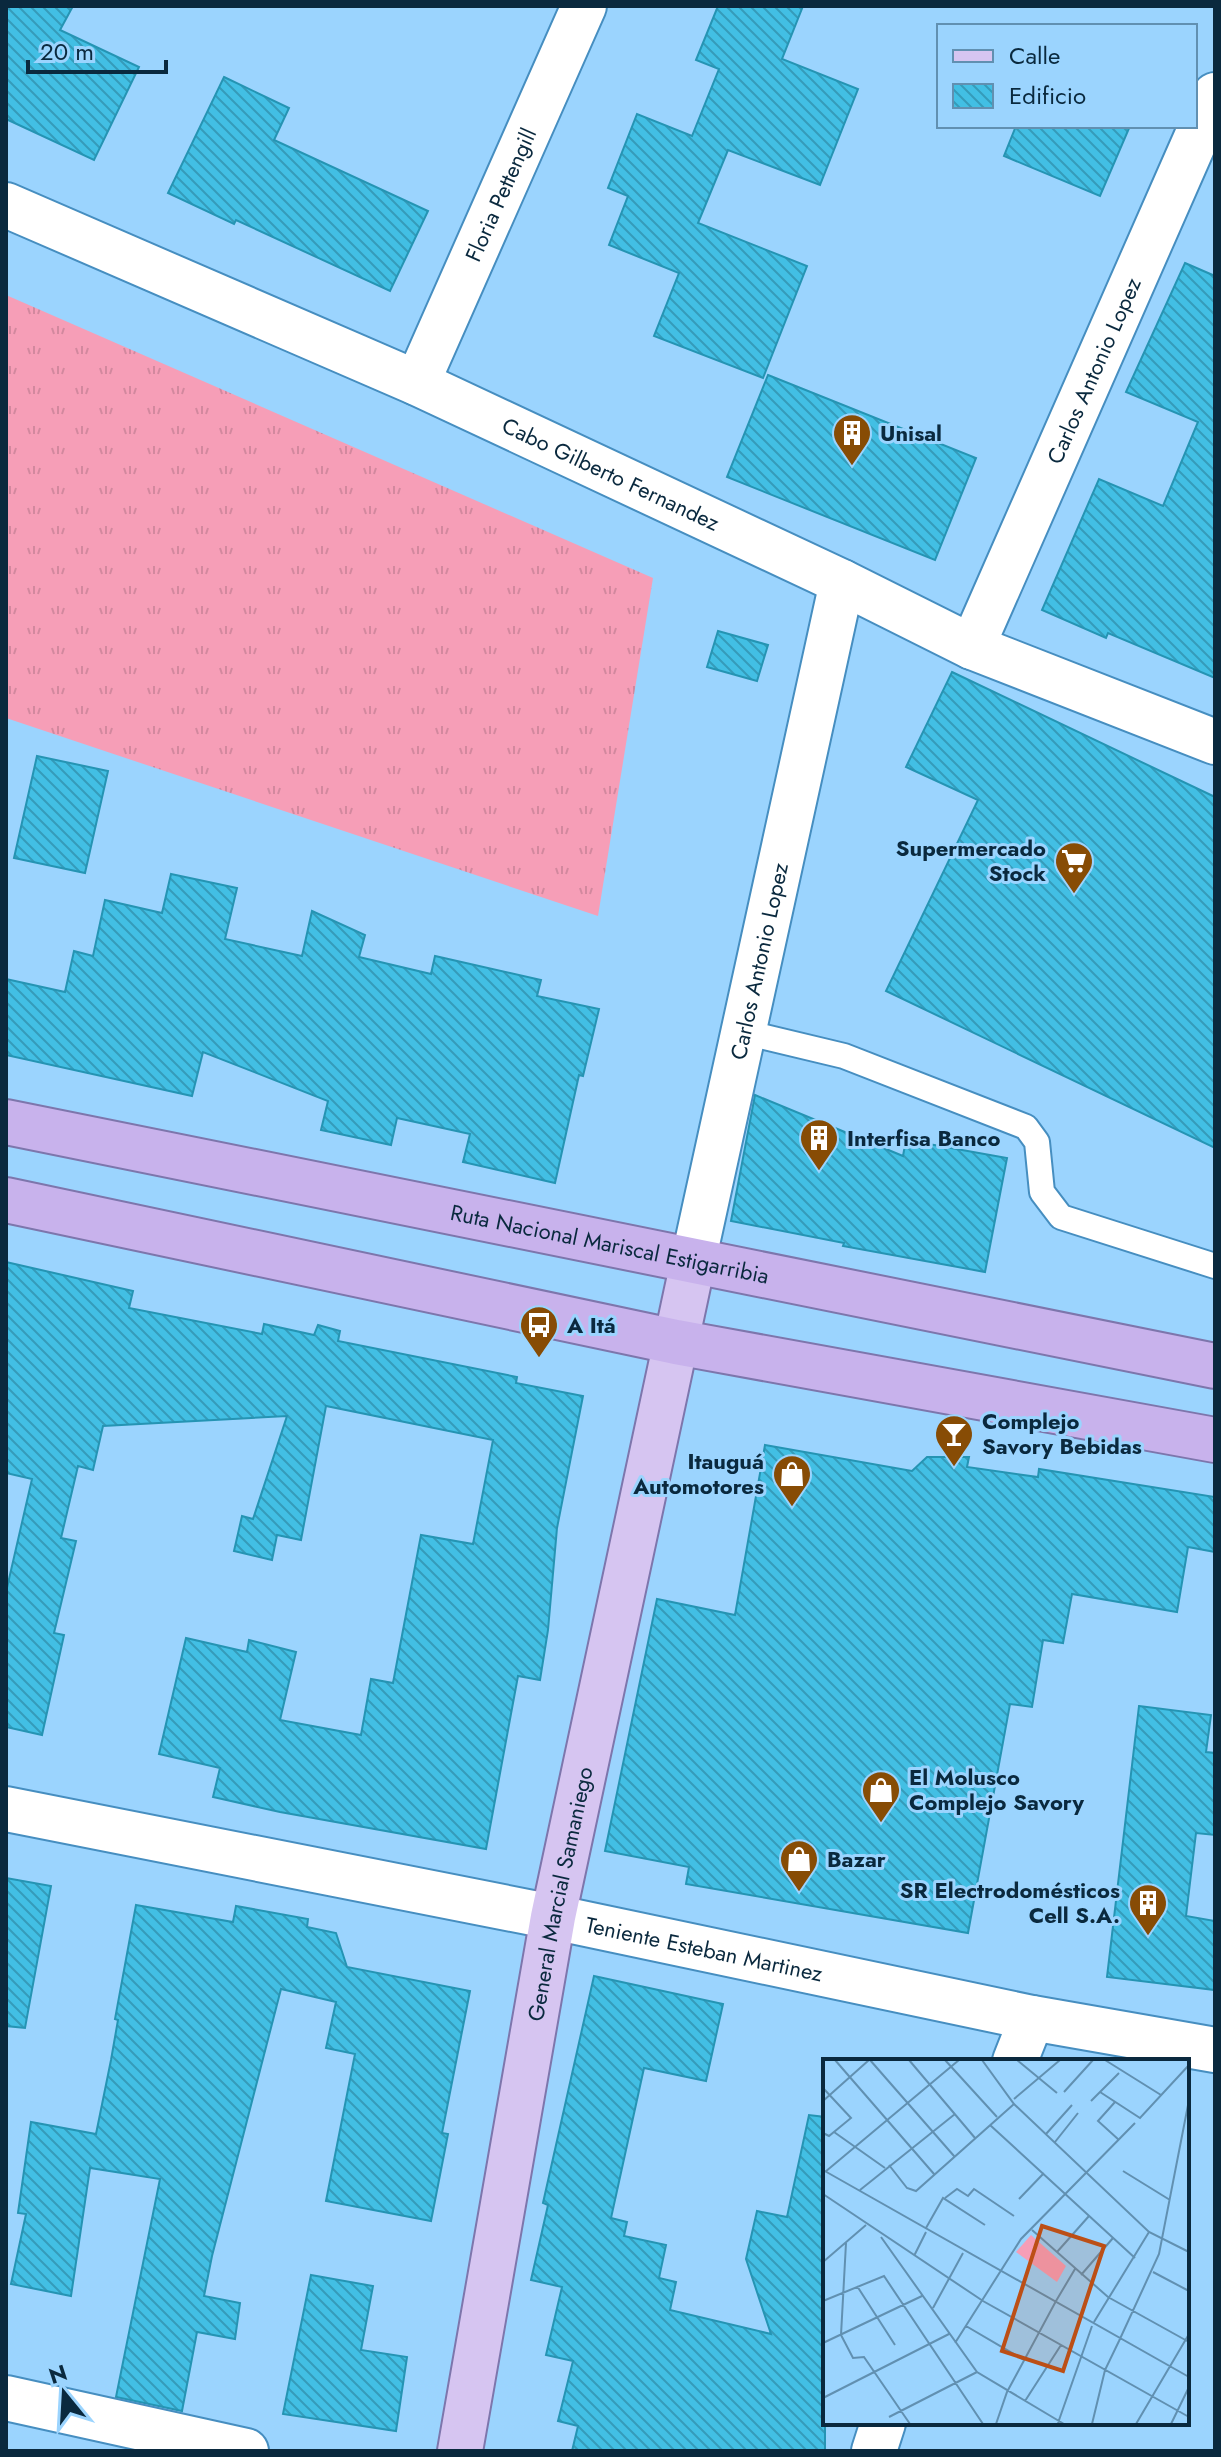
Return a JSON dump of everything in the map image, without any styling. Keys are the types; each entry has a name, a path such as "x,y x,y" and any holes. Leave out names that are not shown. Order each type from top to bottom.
{"highway":[{"name":"Ruta Nacional Mariscal Estigarribia","path":"6,1122 1215,1366"},
{"path":"6,1200 676,1342 1215,1440"}],"main road":[{"name":"Carlos Antonio Lopez","path":"676,1342 693,1262"},
{"name":"General Marcial Samaniego","path":"460,2451 553,1917 676,1342"}],"street":[{"name":"Floria Pettengill","path":"417,383 584,6"},
{"name":"Carlos Antonio Lopez","path":"972,647 1215,95"},
{"name":"Cabo Gilberto Fernandez","path":"6,205 417,383 842,582 972,647 1215,742"},
{"name":"Carlos Antonio Lopez","path":"693,1262 842,582"},
{"name":"Teniente Esteban Martinez","path":"6,1809 553,1917 1032,2018 1215,2050"},
{"path":"1016,2059 1032,2018"},
{"path":"6,2398 246,2451"},
{"path":"874,2451 882,2425"}],"lane":[{"path":"744,1032 844,1056 1026,1127 1037,1142 1042,1192 1061,1217 1215,1266"}],"green space":[{"path":"6,295 653,578 598,916 6,718"}],"building":[{"path":"6,6 73,6 60,30 139,67 94,160 6,119"},
{"path":"718,6 803,6 782,59 858,89 820,185 728,150 698,223 807,266 763,378 654,336 679,273 609,245 628,196 608,188 637,114 692,136 719,69 696,60"},
{"path":"224,77 289,108 274,140 428,211 390,291 236,220 234,224 168,193"},
{"path":"1015,128 1129,128 1100,196 1004,156"},
{"path":"1185,263 1215,276 1215,678 1108,633 1106,638 1042,610 1099,479 1163,506 1198,422 1126,392"},
{"name":"Unisal","path":"768,375 976,458 935,560 727,477"},
{"path":"718,631 768,645 757,681 707,667"},
{"name":"Supermercado Stock","path":"952,672 1215,797 1215,1148 886,991 978,800 906,767"},
{"path":"37,756 108,771 85,873 14,858"},
{"path":"171,874 237,888 225,939 302,956 312,911 365,935 359,957 431,974 435,956 541,980 537,996 599,1009 583,1076 579,1075 555,1183 463,1162 470,1134 397,1118 391,1145 321,1130 328,1101 203,1052 192,1096 6,1055 6,979 65,992 74,951 93,956 105,900 162,913"},
{"path":"755,1095 903,1156 906,1140 1007,1158 985,1272 843,1246 844,1243 731,1221"},
{"path":"6,1262 133,1291 129,1308 262,1334 264,1324 314,1335 318,1325 340,1331 338,1341 517,1377 516,1383 583,1396 557,1528 540,1680 518,1676 486,1849 213,1797 220,1768 159,1754 186,1638 247,1652 249,1640 296,1652 280,1720 361,1735 371,1679 393,1683 421,1535 473,1544 493,1440 326,1406 301,1540 277,1535 272,1560 234,1551 242,1516 253,1519 287,1416 103,1426 93,1470 78,1466 61,1538 76,1541 54,1633 64,1635 42,1735 6,1727 6,1592 32,1479 6,1473"},
{"path":"765,1445 912,1471 927,1457 969,1457 967,1467 1038,1477 1039,1469 1215,1497 1215,1552 1188,1547 1177,1612 1072,1594 1063,1643 1043,1640 1032,1707 1010,1704 968,1933 686,1884 689,1867 605,1851 657,1599 735,1615"},
{"path":"1139,1706 1211,1715 1206,1752 1215,1753 1215,1835 1196,1833 1186,1916 1215,1921 1215,1990 1107,1977"},
{"path":"6,1878 51,1886 25,2028 6,2026"},
{"path":"136,1905 233,1922 236,1906 308,1919 307,1927 336,1933 347,1967 470,1991 442,2133 448,2134 431,2221 326,2201 355,2054 326,2048 336,2002 281,1989 204,2296 240,2303 235,2339 197,2332 182,2411 116,2397 160,2179 90,2168 71,2296 11,2284 26,2214 18,2213 31,2122 96,2134"},
{"path":"594,1976 723,2004 706,2081 644,2068 611,2218 627,2222 624,2236 666,2245 659,2278 676,2282 670,2310 771,2334 746,2259 757,2211 787,2217 809,2115 823,2117 825,2451 572,2451 578,2426 558,2421 573,2361 546,2355 562,2287 531,2280 548,2205 543,2203"},
{"path":"311,2275 373,2286 361,2350 407,2357 396,2431 283,2414"}],"place":[{"name":"Unisal","path":"852,467"},
{"name":"Supermercado Stock","path":"1074,895"},
{"name":"Interfisa Banco","path":"819,1172"},
{"name":"A Itá","path":"539,1359"},
{"name":"Complejo Savory Bebidas","path":"954,1468"},
{"name":"Itauguá Automotores","path":"792,1508"},
{"name":"El Molusco Complejo Savory","path":"881,1824"},
{"name":"Bazar","path":"799,1893"},
{"name":"SR Electrodomésticos Cell S.A.","path":"1148,1937"}]}
